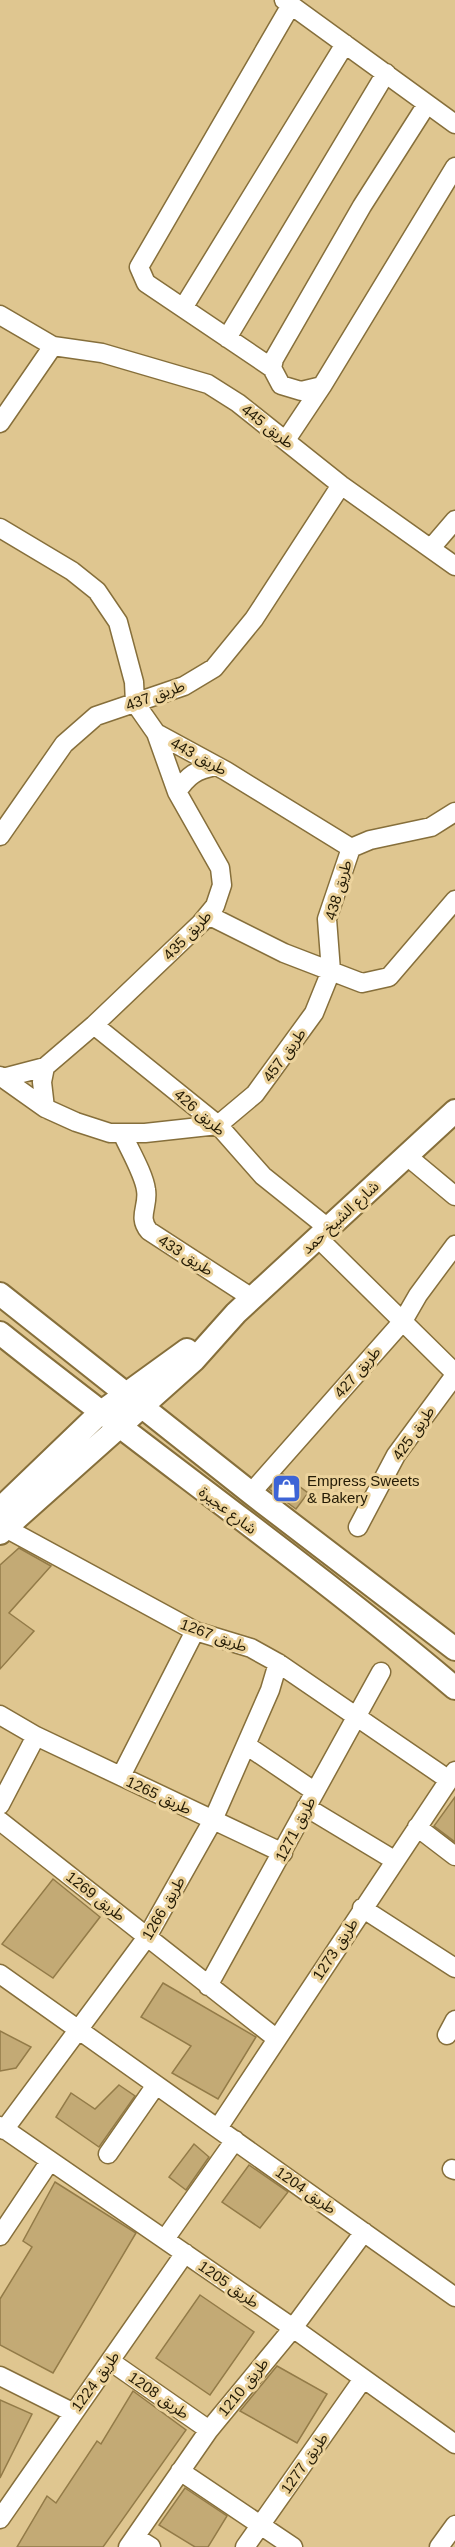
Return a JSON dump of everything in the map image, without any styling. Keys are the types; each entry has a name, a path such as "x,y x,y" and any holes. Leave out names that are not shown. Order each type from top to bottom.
{"street":[{"path":"322,386 301,391 281,386 272,368 146,283 140,267 288,2 455,124"},
{"path":"183,308 345,44"},
{"path":"227,338 386,73"},
{"path":"272,368 274,360 362,206 427,104"},
{"path":"286,440 322,386 455,167"},
{"path":"0,315 53,346 0,423"},
{"name":"طريق 445","path":"53,346 102,353 208,384 286,440 341,485 455,566"},
{"name":"طريق 437","path":"0,836 5,815 64,744 96,716 183,687 214,668 254,619 341,485"},
{"path":"431,548 455,520"},
{"name":"طريق 443","path":"0,528 72,571 97,591 118,622 134,682 135,703 156,733 216,766 351,848"},
{"name":"طريق 435","path":"2,1077 45,1067 94,1025 215,906 222,885 220,868 177,792 156,733"},
{"path":"177,792 186,777 198,769 216,766"},
{"name":"طريق 438","path":"331,971 327,919 351,848 370,840 431,827 455,812"},
{"path":"208,915 284,953 363,983 389,977 455,900"},
{"name":"طريق 457","path":"218,1125 255,1094 276,1066 314,1012 331,971"},
{"name":"طريق 426","path":"94,1025 218,1125 263,1176 323,1233 455,1374"},
{"path":"45,1067 42,1082 45,1108"},
{"path":"2,1077 45,1108 75,1122 110,1132 218,1125"},
{"name":"شارع الشيخ حمد","path":"1,1524 100,1413 134,1401 194,1360 225,1323 455,1110"},
{"name":"طريق 433","path":"122,1133 147,1192 142,1216 143,1225 252,1298"},
{"path":"406,1156 455,1196"},
{"name":"طريق 427","path":"251,1493 403,1321 418,1295 455,1245"},
{"name":"شارع عجيرة","path":"0,1294 251,1493 454,1647"},
{"name":"شارع عجيرة","path":"0,1333 118,1428 396,1638 455,1688"},
{"name":"طريق 425","path":"358,1527 396,1455 455,1374"},
{"name":"شارع الشيخ حمد","path":"1,1524 118,1428 134,1401"},
{"name":"طريق 1267","path":"1,1524 195,1631 242,1644 278,1663 452,1775"},
{"path":"121,1776 195,1631"},
{"name":"طريق 1266","path":"2,2128 147,1937 213,1820 270,1690 278,1663"},
{"name":"طريق 1271","path":"208,1986 381,1672"},
{"name":"طريق 1265","path":"0,1715 36,1736 283,1853"},
{"path":"0,1806 36,1736"},
{"path":"246,1745 310,1799 394,1860"},
{"name":"طريق 1273","path":"218,2128 452,1775"},
{"name":"طريق 1269","path":"0,1821 277,2039"},
{"path":"417,1827 455,1856"},
{"path":"362,1908 455,1968"},
{"name":"طريق 1204","path":"0,1974 455,2297"},
{"path":"108,2154 156,2085"},
{"name":"طريق 1205","path":"2,2128 293,2328 455,2444"},
{"path":"165,2239 235,2140"},
{"path":"0,2236 50,2161"},
{"name":"طريق 1210","path":"138,2544 180,2471 209,2430 293,2328 364,2232"},
{"name":"طريق 1224","path":"2,2512 185,2253"},
{"name":"طريق 1208","path":"110,2361 209,2430"},
{"path":"0,2376 72,2412"},
{"name":"طريق 1277","path":"245,2547 363,2379"},
{"path":"180,2471 293,2547"},
{"path":"439,2547 455,2525"}],"building":[{"name":"Empress Sweets & Bakery","path":"283,1474 308,1493 296,1509 269,1489"},
{"path":"19,1548 51,1566 9,1613 34,1631 0,1669 0,1565"},
{"path":"455,1797 455,1842 434,1826"},
{"path":"53,1879 100,1917 53,1978 2,1944"},
{"path":"163,1983 256,2037 218,2099 172,2073 191,2046 141,2017"},
{"path":"0,2031 31,2047 16,2068 0,2071"},
{"path":"119,2085 135,2096 99,2147 56,2117 71,2093 95,2109"},
{"path":"194,2144 209,2157 186,2190 169,2177"},
{"path":"249,2165 288,2192 260,2228 222,2202"},
{"path":"55,2182 136,2233 53,2373 0,2345 0,2299 32,2247 23,2241"},
{"path":"200,2295 254,2332 210,2395 156,2358"},
{"path":"277,2366 327,2394 297,2443 240,2411"},
{"path":"133,2391 186,2430 103,2547 17,2547 47,2496 56,2503 97,2441 101,2444"},
{"path":"0,2400 32,2414 0,2478"},
{"path":"185,2488 227,2516 208,2547 195,2547 159,2525"}],"place":[{"name":"Empress Sweets & Bakery","path":"286,1489"}]}
